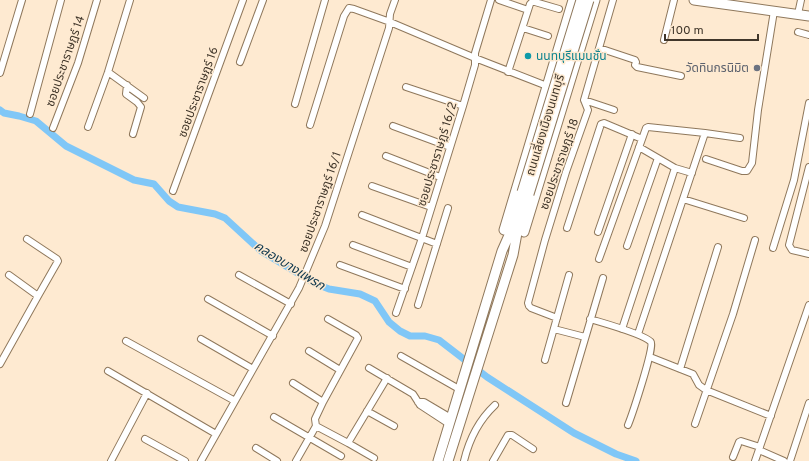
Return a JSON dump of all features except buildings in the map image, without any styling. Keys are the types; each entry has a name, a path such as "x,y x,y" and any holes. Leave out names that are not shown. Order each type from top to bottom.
{"main road":[{"path":"694,0 738,3 774,11 809,16"},
{"name":"ถนนเลี่ยงเมืองนนทบุรี","path":"448,461 513,255 526,193 574,1"},
{"name":"ถนนเลี่ยงเมืองนนทบุรี","path":"502,251 504,231 568,16 574,1"},
{"name":"ถนนเลี่ยงเมืองนนทบุรี","path":"513,255 523,235 594,1"},
{"name":"ถนนเลี่ยงเมืองนนทบุรี","path":"438,461 502,251 526,193 594,1"},
{"path":"568,16 573,11 580,10 587,13 589,20"}],"street":[{"path":"0,73 22,0"},
{"path":"30,114 61,0"},
{"name":"ซอยประชาราษฏร์ 14","path":"53,128 78,63 97,0"},
{"path":"88,127 108,72 130,0"},
{"name":"ซอยประชาราษฎร์ 16","path":"173,191 242,0"},
{"path":"240,62 263,0"},
{"path":"295,104 325,0"},
{"name":"ซอยประชาราษฎร์ 16/1","path":"202,461 291,304 306,273 325,226 389,28 390,14 394,0"},
{"name":"ซอยประชาราษฎร์ 16/2","path":"396,313 422,238 463,106 475,65 475,53 491,0"},
{"path":"499,0 528,10"},
{"name":"ซอยประชาราษฎร์ 18","path":"557,318 531,308 528,303 545,240 566,172 588,110 584,100 613,0"},
{"path":"664,40 674,0"},
{"path":"798,14 801,0"},
{"path":"508,72 530,4 535,2 559,9"},
{"path":"310,125 346,11 349,8 390,22 508,72 547,86"},
{"path":"706,159 742,170 747,171 750,168 752,163 758,110 774,11"},
{"path":"522,28 548,36"},
{"path":"798,32 809,35"},
{"path":"599,48 635,60 635,65 637,67 681,76"},
{"path":"108,72 144,98"},
{"path":"127,86 126,94 140,106 133,134"},
{"path":"406,87 463,106"},
{"path":"584,100 614,110"},
{"path":"773,248 794,180 809,103"},
{"path":"567,228 601,124 604,123 642,139"},
{"path":"393,126 450,147"},
{"path":"599,259 645,129 648,127 740,138"},
{"path":"638,334 705,133"},
{"path":"598,232 632,134"},
{"path":"639,147 675,168 692,173"},
{"path":"386,156 440,177"},
{"path":"627,246 658,158"},
{"path":"809,167 789,246 792,250 809,254"},
{"path":"622,329 675,168"},
{"path":"372,186 432,207"},
{"path":"683,199 744,218"},
{"path":"418,305 448,208"},
{"path":"362,215 437,244"},
{"path":"0,364 58,261 27,239"},
{"path":"695,424 733,314 755,240"},
{"path":"353,245 412,267"},
{"path":"680,369 718,247"},
{"path":"340,266 405,289"},
{"path":"9,275 38,296"},
{"path":"239,275 291,304"},
{"path":"545,360 569,275"},
{"path":"566,403 603,278"},
{"path":"208,299 273,336"},
{"path":"755,461 809,305"},
{"path":"296,461 316,426 315,419 358,336 328,319"},
{"path":"590,319 638,334 652,344 650,357 628,425"},
{"path":"554,329 585,337"},
{"path":"201,339 253,369"},
{"path":"126,341 235,401"},
{"path":"309,351 340,370"},
{"path":"401,356 460,385"},
{"path":"650,357 693,374 698,385 706,390 771,416"},
{"path":"369,368 413,394 420,405 450,421"},
{"path":"108,371 216,434"},
{"path":"348,443 386,378"},
{"path":"293,383 323,402"},
{"path":"111,461 147,393"},
{"path":"790,461 809,403"},
{"path":"464,461 477,428 486,413 495,405"},
{"path":"367,411 394,426"},
{"path":"274,417 341,456"},
{"path":"316,426 374,458"},
{"path":"493,461 508,435 512,435 533,449"},
{"path":"145,439 185,461"},
{"path":"733,457 739,442 741,441 759,448 784,461"},
{"path":"256,448 277,461"}],"waterway":[{"name":"คลองบางแพรก","path":"0,110 4,113 36,121 66,146 134,180 154,184 169,201 178,207 215,214 225,218 261,251 314,283 329,289 360,294 375,301 389,322 400,331 410,336 425,336 439,340 487,377 574,433 616,454 636,461"}],"place":[{"name":"นนทบุรีแมนชั่น","path":"528,56"},
{"name":"วัดทินกรนิมิต","path":"757,68"}]}
